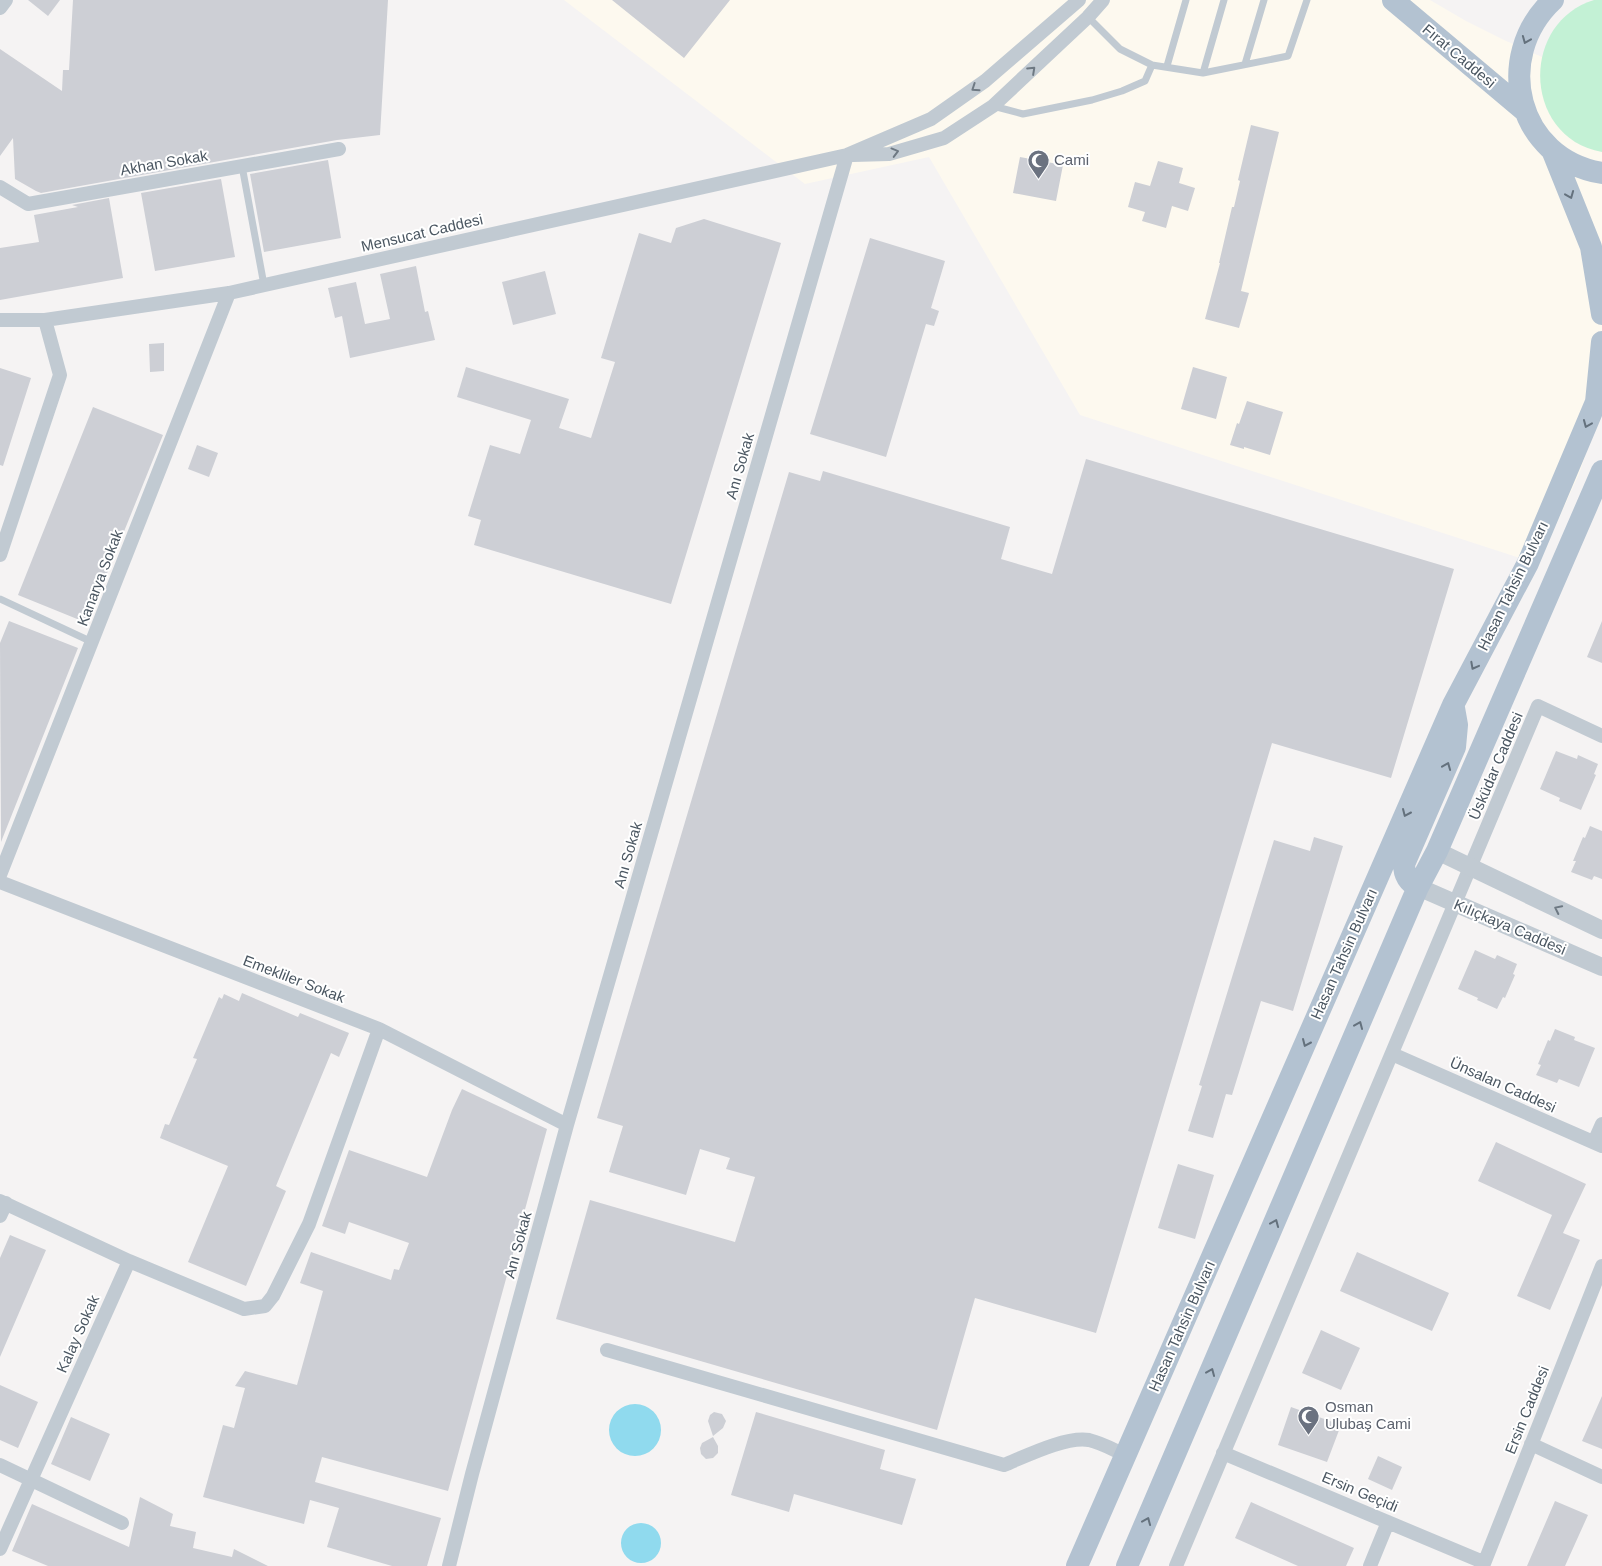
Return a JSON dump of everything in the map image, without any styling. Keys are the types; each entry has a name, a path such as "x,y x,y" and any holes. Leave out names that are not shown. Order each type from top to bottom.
{"main road":[{"name":"Fırat Caddesi","path":"1394,0 1525,111"},
{"path":"1553,0 1534,21 1522,50 1519,81 1525,111 1541,138 1552,150 1578,167 1602,173"},
{"path":"1552,150 1591,247 1602,314"},
{"name":"Hasan Tahsin Bulvarı","path":"1077,1566 1453,704 1528,563 1596,402 1602,342"},
{"path":"1127,1566 1418,887 1437,850 1602,471"},
{"path":"1418,887 1409,881 1404,870 1404,864 1455,747 1457,725 1453,704"}],"street":[{"path":"0,8 6,0"},
{"name":"Mensucat Caddesi","path":"0,320 45,320 229,293 847,155 931,119 985,81 1078,0"},
{"name":"Mensucat Caddesi","path":"847,155 889,154 944,138 993,106 1088,17 1103,0"},
{"name":"Akhan Sokak","path":"0,187 28,204 339,149"},
{"name":"Anı Sokak","path":"449,1566 474,1465 567,1125 847,155"},
{"name":"Kanarya Sokak","path":"0,875 229,293"},
{"path":"0,555 60,375 45,320"},
{"name":"Üsküdar Caddesi","path":"1176,1566 1538,706 1602,736"},
{"path":"1437,850 1602,930"},
{"name":"Emekliler Sokak","path":"0,882 380,1029 567,1125"},
{"name":"Kılıçkaya Caddesi","path":"1418,887 1602,967"},
{"path":"2,1207 244,1308 265,1306 274,1296 309,1224 380,1029"},
{"name":"Ünsalan Caddesi","path":"1392,1054 1598,1144"},
{"path":"1598,1144 1602,1124"},
{"name":"Kalay Sokak","path":"0,1549 129,1261"},
{"name":"Ersin Caddesi","path":"1483,1564 1602,1266"},
{"path":"607,1350 1004,1464 1061,1443 1080,1440 1095,1442 1126,1455"},
{"path":"1531,1444 1602,1477"},
{"name":"Ersin Geçidi","path":"1223,1453 1483,1564"},
{"path":"0,1465 122,1523"},
{"path":"1370,1566 1388,1522"}],"lane":[{"path":"1168,66 1186,0"},
{"path":"1203,73 1224,0"},
{"path":"1245,64 1264,0"},
{"path":"1088,17 1120,49 1152,65 1203,73 1288,56 1307,0"},
{"path":"993,106 1023,114 1092,100 1122,91 1145,81 1152,65"},
{"path":"242,166 264,285"},
{"path":"0,599 92,642"}],"shaded area":[{"path":"564,0 1430,0 1466,21 1542,57 1602,76 1602,407 1579,474 1538,564 1080,415 929,157 805,184"}],"green space":[{"path":"1594,0 1602,0 1602,152 1576,142 1557,126 1545,104 1540,79 1543,55 1552,31 1570,13"}],"water":[{"path":"635,1404 645,1406 653,1412 659,1420 661,1430 659,1440 653,1448 645,1454 635,1456 625,1454 617,1448 611,1440 609,1430 611,1420 617,1412 625,1406"},
{"path":"645,1523 652,1526 658,1532 661,1543 660,1551 652,1560 645,1563 637,1563 630,1560 622,1551 621,1539 624,1532 633,1524"}],"building":[{"path":"28,0 60,0 48,16"},
{"path":"73,0 388,0 380,135 337,140 41,193 36,191 15,179 13,138 0,156 0,49 62,91 63,70 69,70"},
{"path":"612,0 730,0 684,58"},
{"path":"1251,125 1279,132 1241,291 1249,293 1239,328 1205,319 1232,207 1234,207 1240,181 1238,180"},
{"name":"Cami","path":"1020,157 1063,165 1056,201 1013,193"},
{"path":"328,160 341,238 264,252 250,174"},
{"path":"1158,161 1183,168 1179,183 1195,188 1188,211 1172,206 1166,228 1142,221 1145,212 1128,207 1135,182 1150,186"},
{"path":"221,179 235,257 155,271 141,193"},
{"path":"109,198 123,278 0,300 0,248 39,242 34,215 78,207 72,205"},
{"path":"704,219 781,243 671,604 474,545 481,520 468,516 490,445 520,454 531,420 457,397 466,367 569,399 559,428 591,438 615,362 601,358 639,233 671,243 676,228"},
{"path":"870,238 945,261 931,308 939,311 934,326 926,324 886,457 810,434"},
{"path":"416,266 425,312 428,311 435,340 350,358 342,316 335,318 328,288 356,282 365,324 390,319 380,274"},
{"path":"545,271 556,314 513,325 502,282"},
{"path":"164,343 164,371 150,372 149,344"},
{"path":"1193,367 1227,377 1216,419 1181,409"},
{"path":"0,368 31,378 3,466 0,465"},
{"path":"1247,401 1283,412 1270,455 1230,445"},
{"path":"93,407 163,435 87,623 18,595"},
{"path":"197,445 218,453 209,477 188,469"},
{"path":"1086,459 1454,569 1391,778 1272,743 1096,1333 975,1298 937,1430 556,1319 590,1200 735,1242 755,1177 726,1169 730,1158 700,1149 686,1195 609,1172 623,1126 597,1118 789,472 820,481 823,471 1010,527 1001,559 1052,574"},
{"path":"9,621 78,648 1,842 0,643"},
{"path":"1602,621 1602,663 1587,657"},
{"path":"1556,751 1577,759 1578,755 1598,764 1594,774 1596,775 1581,810 1559,801 1560,798 1540,789"},
{"path":"1590,826 1602,831 1602,879 1594,876 1592,880 1571,872 1576,861 1573,861"},
{"path":"1314,837 1343,846 1293,1011 1261,1001 1232,1095 1226,1094 1213,1138 1188,1131 1202,1086 1199,1085 1274,840 1310,851"},
{"path":"1475,950 1495,959 1497,955 1517,964 1513,974 1515,975 1505,998 1503,997 1497,1009 1458,989"},
{"path":"242,993 298,1017 300,1013 349,1033 339,1057 331,1053 276,1186 286,1191 246,1286 188,1262 228,1166 160,1138 165,1124 169,1125 197,1059 193,1058 219,997 222,999 224,994 239,1001"},
{"path":"1555,1029 1575,1037 1574,1040 1595,1048 1579,1087 1559,1079 1557,1083 1536,1075 1541,1065 1538,1064"},
{"path":"462,1089 547,1129 448,1491 322,1457 315,1482 441,1518 427,1566 392,1566 327,1547 339,1508 310,1500 304,1524 203,1497 223,1425 234,1428 245,1388 235,1386 245,1371 297,1385 323,1291 300,1283 311,1252 391,1280 394,1269 399,1270 409,1243 349,1222 345,1234 322,1226 349,1150 427,1177 452,1110"},
{"path":"1496,1142 1586,1184 1563,1233 1580,1240 1550,1310 1517,1296 1552,1215 1478,1181"},
{"path":"1178,1164 1214,1175 1195,1239 1158,1228"},
{"path":"10,1235 46,1250 0,1357 0,1258"},
{"path":"1357,1252 1449,1293 1432,1331 1340,1291"},
{"path":"1321,1330 1360,1348 1341,1390 1302,1373"},
{"path":"0,1385 38,1402 18,1448 0,1440"},
{"path":"1602,1396 1602,1449 1582,1441"},
{"name":"Osman Ulubaş Cami","path":"1291,1407 1341,1425 1327,1462 1278,1445"},
{"path":"714,1412 722,1414 726,1421 723,1428 713,1436 708,1421 710,1415"},
{"path":"756,1412 885,1450 880,1469 916,1479 902,1525 794,1494 789,1512 731,1495"},
{"path":"71,1417 110,1434 90,1481 51,1464"},
{"path":"713,1437 718,1446 718,1453 713,1458 706,1459 701,1454 700,1448 702,1443"},
{"path":"1378,1456 1402,1467 1392,1490 1368,1479"},
{"path":"140,1497 173,1514 170,1526 196,1532 193,1548 232,1557 234,1549 268,1566 48,1566 12,1551 32,1504 129,1547"},
{"path":"1555,1501 1588,1515 1565,1566 1527,1566"},
{"path":"1251,1502 1354,1548 1346,1566 1298,1566 1235,1538"}],"place":[{"name":"Cami","path":"1038,179"},
{"name":"Osman Ulubaş Cami","path":"1309,1435"}]}
